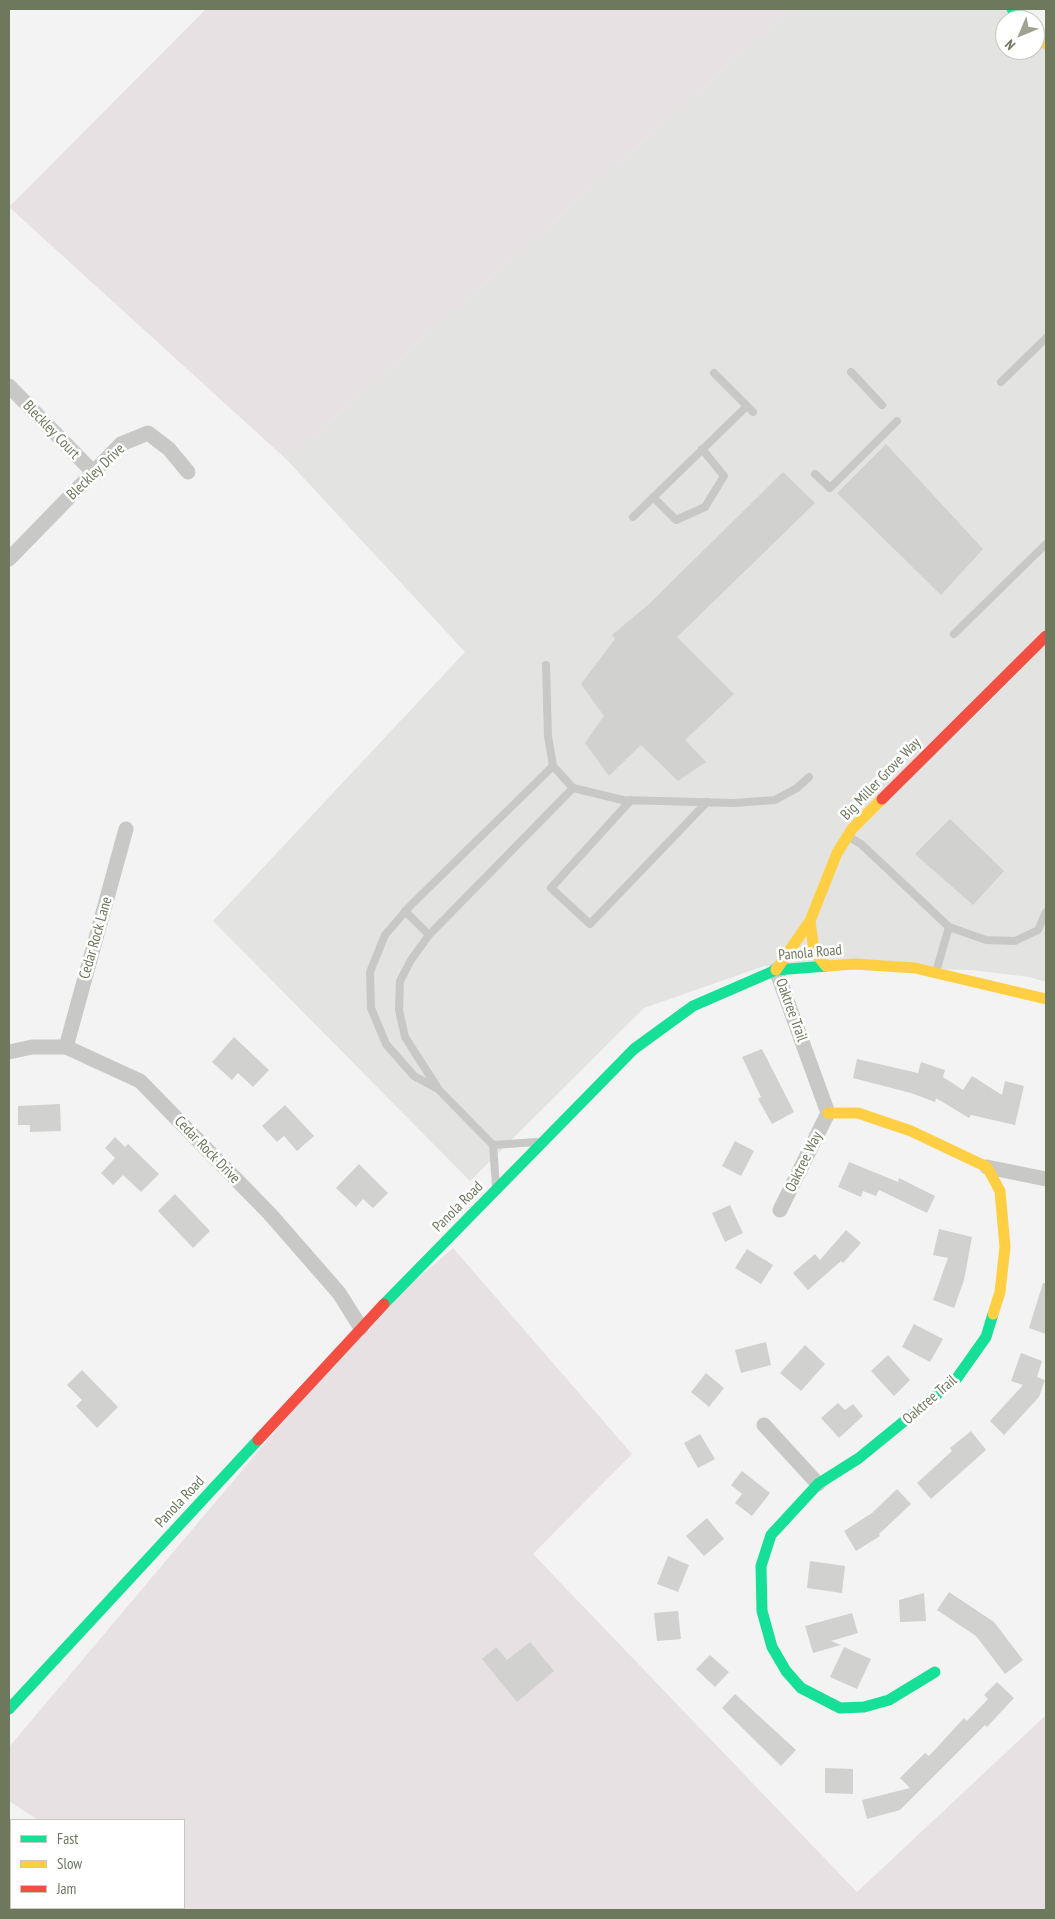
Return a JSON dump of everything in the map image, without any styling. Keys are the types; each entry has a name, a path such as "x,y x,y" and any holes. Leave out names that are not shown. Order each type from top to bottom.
{"street":[{"name":"Bleckley Court","path":"9,386 94,474"},
{"name":"Bleckley Drive","path":"9,559 94,474 121,444 148,433 169,449 188,472"},
{"name":"Big Miller Grove Way","path":"776,970 810,921 837,853 848,836 878,802 1046,636"},
{"name":"Cedar Rock Lane","path":"66,1047 126,829"},
{"path":"810,921 814,951 826,966"},
{"name":"Panola Road","path":"9,1709 360,1328 634,1049 693,1006 776,970 864,964 915,968 1046,999"},
{"name":"Oaktree Trail","path":"776,970 828,1113"},
{"name":"Cedar Rock Drive","path":"9,1052 32,1046 66,1047 140,1081 270,1214 339,1293 360,1328"},
{"path":"828,1113 858,1113 939,1142 987,1167 1046,1179"},
{"name":"Oaktree Way","path":"780,1210 828,1113"},
{"name":"Oaktree Trail","path":"934,1672 889,1700 864,1707 840,1708 801,1688 786,1671 772,1647 762,1611 761,1566 771,1535 818,1484 859,1458 957,1378 986,1337 1000,1292 1005,1247 1000,1191 987,1167"},
{"path":"764,1425 818,1484"}],"lane":[{"path":"1001,382 1046,338"},
{"path":"851,372 882,405"},
{"path":"714,373 753,412"},
{"path":"634,517 747,406"},
{"path":"815,474 830,488 897,421"},
{"path":"653,497 676,520 705,507 724,476 702,450"},
{"path":"954,634 1046,544"},
{"path":"546,665 548,736 553,766 574,788 631,800 734,803 775,800 797,788 809,777"},
{"path":"439,1090 414,1076 386,1044 370,1008 370,972 385,935 405,912 553,766"},
{"path":"496,1190 493,1145 439,1090 405,1037 399,1010 400,981 411,960 429,935 574,788"},
{"path":"631,800 551,888 590,924 707,802"},
{"path":"848,836 861,844 949,927 986,940 1015,941 1038,930 1046,912"},
{"path":"405,912 429,935"},
{"path":"936,973 949,927"},
{"path":"493,1145 544,1141"}],"shaded area":[{"path":"206,9 791,9 287,460 9,207"},
{"path":"791,9 1025,9 995,10 995,60 1045,60 1046,31 1046,982 1029,977 971,970 764,966 644,1008 470,1181 213,921 465,652 287,460"},
{"path":"453,1248 632,1454 533,1554 857,1892 1046,1715 1046,1910 174,1910 172,1909 185,1909 185,1819 36,1819 9,1801 9,1747 367,1322"}],"building":[{"path":"886,444 983,549 941,595 837,493"},
{"path":"783,472 815,503 677,637 734,694 685,740 706,762 678,781 641,745 609,776 585,743 604,716 581,684 615,639 612,635 648,605"},
{"path":"950,819 1004,871 973,905 915,854"},
{"path":"234,1037 269,1070 253,1087 238,1073 232,1080 212,1062"},
{"path":"762,1049 794,1112 772,1124 758,1099 761,1097 742,1057"},
{"path":"857,1059 918,1073 921,1062 945,1070 943,1077 963,1090 972,1076 1002,1095 1005,1081 1024,1086 1015,1125 971,1115 969,1118 936,1098 935,1102 911,1093 853,1078"},
{"path":"60,1104 61,1131 30,1132 30,1125 18,1125 18,1106"},
{"path":"285,1105 314,1136 297,1151 284,1136 277,1142 262,1126"},
{"path":"115,1137 125,1147 128,1144 159,1174 141,1192 123,1175 113,1185 101,1173 115,1158 105,1148"},
{"path":"735,1141 754,1151 741,1176 722,1166"},
{"path":"849,1162 898,1182 899,1178 935,1196 927,1213 879,1190 876,1196 863,1191 861,1197 838,1187"},
{"path":"359,1164 388,1193 373,1208 363,1199 356,1207 336,1188"},
{"path":"175,1194 210,1231 193,1248 158,1211"},
{"path":"730,1205 743,1233 725,1242 712,1213"},
{"path":"939,1229 972,1237 964,1280 954,1308 933,1300 948,1258 933,1255"},
{"path":"846,1230 861,1243 843,1263 841,1261 808,1290 793,1273 815,1254 820,1260"},
{"path":"747,1249 773,1265 761,1284 735,1268"},
{"path":"1043,1283 1046,1283 1046,1334 1029,1328"},
{"path":"914,1324 943,1339 930,1362 902,1347"},
{"path":"766,1342 771,1365 741,1373 735,1350"},
{"path":"805,1345 825,1364 801,1391 780,1373"},
{"path":"1021,1353 1042,1361 1037,1377 1045,1380 1039,1397 1004,1435 990,1421 1023,1385 1011,1381"},
{"path":"888,1355 910,1380 894,1396 871,1371"},
{"path":"82,1370 118,1407 97,1428 76,1406 82,1400 67,1385"},
{"path":"706,1373 724,1388 709,1407 691,1392"},
{"path":"838,1403 845,1410 853,1404 863,1416 839,1438 821,1418"},
{"path":"971,1431 986,1450 931,1499 917,1483 952,1451 950,1448"},
{"path":"700,1434 715,1459 698,1468 684,1443"},
{"path":"742,1471 770,1493 752,1516 735,1503 742,1494 731,1485"},
{"path":"897,1489 911,1504 879,1534 880,1536 856,1551 844,1531 872,1513"},
{"path":"707,1518 724,1539 704,1556 686,1536"},
{"path":"668,1556 689,1565 678,1592 657,1584"},
{"path":"810,1561 845,1566 842,1593 807,1588"},
{"path":"949,1592 994,1622 1023,1660 1005,1674 976,1636 937,1610"},
{"path":"924,1593 926,1621 900,1622 899,1600"},
{"path":"678,1611 681,1639 657,1641 654,1613"},
{"path":"852,1613 858,1633 831,1641 841,1645 813,1653 805,1626"},
{"path":"530,1642 554,1671 517,1702 482,1659 496,1647 507,1660"},
{"path":"844,1647 871,1659 857,1689 830,1677"},
{"path":"710,1655 729,1672 715,1687 696,1669"},
{"path":"997,1682 1014,1698 987,1727 985,1725 900,1810 867,1819 862,1800 910,1788 900,1778 925,1753 929,1756 964,1718 967,1721 988,1699 984,1695"},
{"path":"735,1694 796,1750 781,1766 722,1708"},
{"path":"825,1768 853,1769 853,1794 825,1793"}],"traffic: fast":[{"path":"384,1304 634,1049 693,1006 776,970 827,966"},
{"path":"935,1672 889,1700 864,1707 840,1708 801,1688 786,1671 772,1647 762,1611 761,1566 771,1535 818,1484 859,1458 957,1378 986,1337 993,1314"},
{"path":"9,1709 258,1440"}],"traffic: slow":[{"path":"776,970 810,921 837,853 852,829 882,799"},
{"path":"810,921 814,951 826,966"},
{"path":"827,966 855,964 915,968 1046,999"},
{"path":"828,1113 858,1113 911,1131 987,1167 1000,1191 1005,1247 1000,1292 993,1314"}],"traffic: jam":[{"path":"882,799 1046,636"},
{"path":"258,1440 384,1304"}]}
